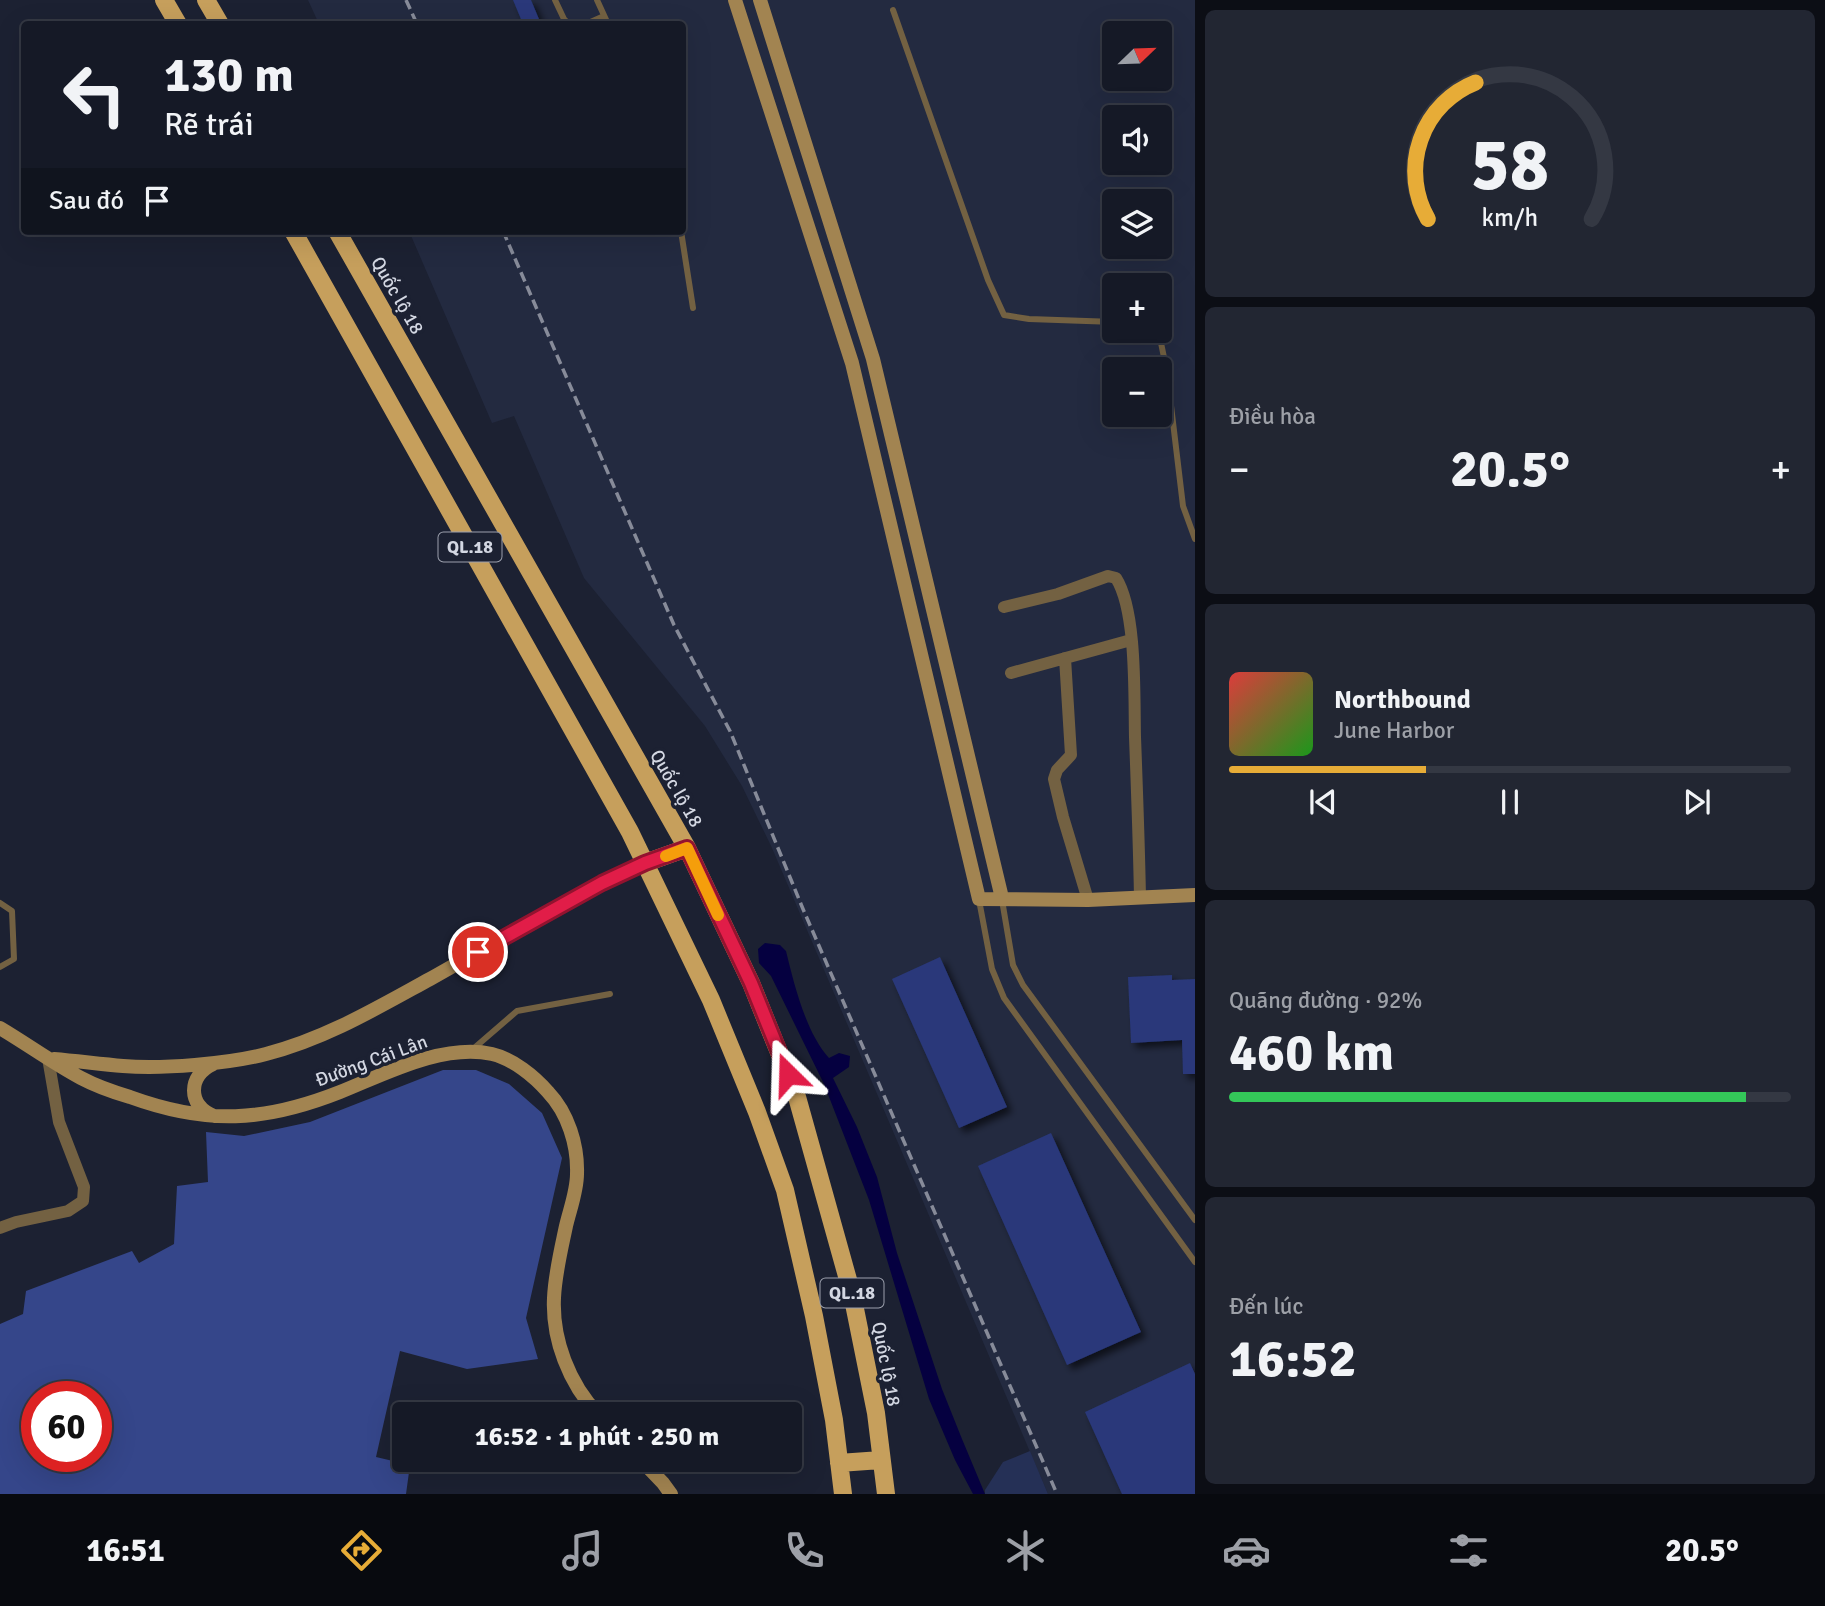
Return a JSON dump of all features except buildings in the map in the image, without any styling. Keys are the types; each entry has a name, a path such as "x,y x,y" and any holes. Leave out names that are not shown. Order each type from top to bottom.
{"main road":[{"path":"164,0 176,21"},
{"path":"206,0 218,21"},
{"path":"735,0 852,363 979,899 1088,900 1195,895"},
{"path":"760,0 873,359 1002,898"},
{"name":"QL.18","path":"295,235 645,863 711,1000 757,1112 785,1190 814,1316 834,1420 843,1494"},
{"name":"Quốc lộ 18","path":"339,235 687,848 751,983 797,1097 852,1294 876,1413 886,1494"},
{"path":"48,1058 125,1066 222,1061 264,1054 334,1030 602,883 645,863 687,848"},
{"name":"Đường Cái Lân","path":"0,1028 81,1078 160,1108 222,1117 279,1111 316,1101 415,1062 443,1055 469,1052 493,1054 515,1064 537,1079 556,1100 567,1120 577,1152 577,1177 557,1270 554,1300 556,1332 565,1360 578,1388 589,1402"},
{"path":"222,1061 205,1067 199,1073 194,1089 199,1106 205,1112 222,1117"},
{"path":"839,1463 881,1460"},
{"path":"652,1472 671,1494"}],"street":[{"path":"1004,607 1058,594 1108,576 1116,578 1121,586 1129,621 1133,661 1140,897"},
{"path":"1011,673 1131,640"},
{"path":"1065,658 1071,755 1057,770 1054,779 1088,900"},
{"path":"0,1228 68,1211 83,1201 85,1187 59,1122 48,1058"}],"lane":[{"path":"555,0 566,21"},
{"path":"597,0 606,21"},
{"path":"894,10 988,280 1004,315 1029,319 1102,322"},
{"path":"593,21 604,16"},
{"path":"682,235 693,308"},
{"path":"1161,343 1183,506 1195,539"},
{"path":"1002,898 1013,965 1023,985 1195,1220"},
{"path":"979,899 992,969 1004,998 1195,1262"},
{"path":"0,903 12,911 14,958 0,967"},
{"path":"469,1052 517,1011 610,994"}],"shaded area":[{"path":"308,0 1195,0 1195,1494 1048,1494 772,848 742,786 705,726 584,578 514,416 492,423 411,235 686,235 686,21 318,21"},
{"path":"765,943 780,945 786,951 807,1022 821,1048 829,1058 839,1053 850,1056 849,1067 833,1078 877,1177 897,1253 942,1389 985,1494 973,1494 929,1399 869,1200 824,1084 771,976 759,963 758,949"},
{"path":"443,1070 476,1070 509,1084 542,1113 562,1158 526,1318 538,1359 467,1369 400,1351 376,1457 392,1461 392,1472 409,1472 406,1494 0,1494 0,1324 23,1314 26,1291 132,1251 139,1263 174,1244 177,1186 208,1182 206,1132 244,1136 310,1122"},
{"path":"1030,1451 1048,1494 985,1494 1003,1462"}],"railway":[{"path":"406,0 416,21"},
{"path":"505,235 674,625 730,731 803,909 1057,1494"}],"slow traffic":[{"path":"666,856 687,848 718,915"}],"route":[{"path":"478,952 602,883 645,863 687,848 751,983 788,1074"}]}
